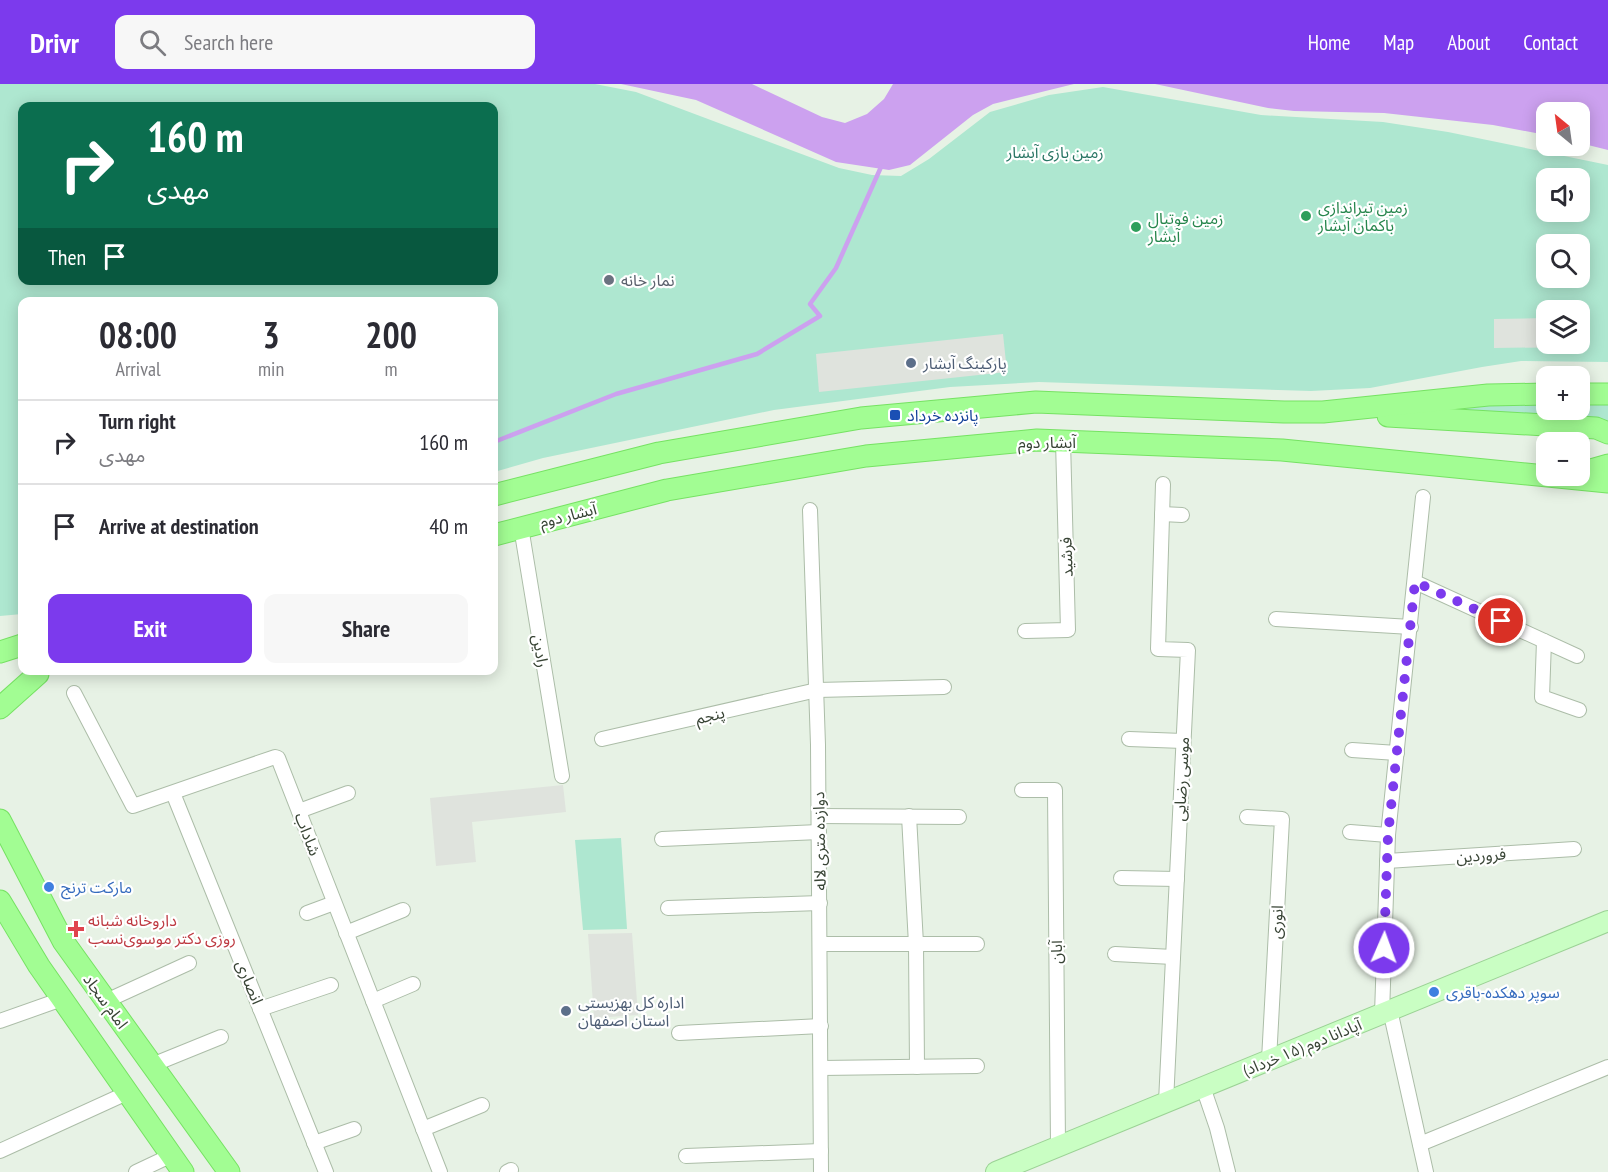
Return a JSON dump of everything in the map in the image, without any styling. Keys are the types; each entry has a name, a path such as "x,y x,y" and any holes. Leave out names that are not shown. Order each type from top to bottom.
{"main road":[{"path":"1323,412 1488,395 1536,394"},
{"path":"1590,394 1608,394"},
{"path":"498,494 659,453 861,418 1036,402 1323,412 1596,428 1608,433"},
{"name":"آبشار دوم","path":"498,534 667,490 866,456 1037,440 1282,450 1536,472"},
{"path":"1590,470 1608,465"},
{"name":"آبشار دوم","path":"1590,479 1608,482"},
{"path":"0,640 18,642"},
{"path":"0,652 18,645"},
{"path":"0,689 35,675"},
{"path":"0,708 39,675"},
{"name":"امام سجاد","path":"0,820 63,941 229,1172"},
{"path":"1,905 62,999 178,1164"},
{"name":"آپادانا دوم (۱۵ خرداد)","path":"996,1172 1608,921"}],"street":[{"name":"فرشید","path":"1025,631 1068,630 1063,441"},
{"name":"موسی رضایی","path":"1163,484 1158,649 1188,650 1166,1102"},
{"path":"1423,497 1388,835 1386,1012 1426,1172"},
{"name":"دوازده متری لاله","path":"810,510 817,690 821,1172"},
{"path":"1162,514 1182,515"},
{"name":"رادین","path":"521,527 562,776"},
{"path":"1415,582 1577,656"},
{"path":"1276,619 1411,627"},
{"path":"1544,641 1542,697 1579,710"},
{"name":"پنجم","path":"602,739 817,690 944,687"},
{"name":"شاداب","path":"74,693 133,806 277,756 440,1172"},
{"path":"1129,739 1183,741"},
{"path":"1352,750 1397,753"},
{"name":"آبان","path":"1022,790 1055,790 1058,1146"},
{"name":"انصاری","path":"173,793 326,1172"},
{"path":"298,811 348,793"},
{"path":"819,816 959,817"},
{"path":"909,816 916,944 917,1067"},
{"name":"انوری","path":"1247,816 1282,819 1269,1060"},
{"path":"662,839 819,832"},
{"path":"1350,832 1388,835"},
{"name":"فروردین","path":"1387,861 1574,849"},
{"path":"1121,878 1177,879"},
{"path":"307,913 334,903"},
{"path":"668,908 820,903"},
{"path":"346,933 404,910"},
{"path":"820,944 977,944"},
{"path":"1114,954 1173,957"},
{"path":"106,1001 189,963"},
{"path":"373,1001 413,984"},
{"path":"260,1009 331,985"},
{"path":"0,1021 62,999"},
{"path":"679,1033 821,1026"},
{"path":"152,1065 221,1037"},
{"path":"821,1068 977,1066"},
{"path":"1420,1144 1608,1067"},
{"path":"1203,1087 1217,1128 1228,1172"},
{"path":"0,1151 127,1093"},
{"path":"423,1129 482,1105"},
{"path":"314,1143 354,1129"},
{"path":"686,1156 821,1151"},
{"path":"136,1172 178,1164"}],"green space":[{"name":"زمین بازی آبشار","path":"0,84 595,84 636,92 839,168 872,175 901,176 929,159 990,112 1049,95 1103,87 1261,115 1383,122 1448,132 1536,150 1536,156 1564,156 1608,165 1608,362 1521,361 1370,388 1311,391 1039,382 950,387 774,410 543,458 498,471 498,297 18,297 18,614 0,616"},
{"path":"1518,400 1536,401 1536,420 1590,420 1590,402 1608,402 1608,426 1437,413"},
{"path":"621,838 627,929 583,930 575,840"}],"shaded area":[{"path":"621,84 752,84 822,117 845,123 867,114 884,99 893,84 1074,84 993,104 973,115 910,165 889,170 836,162 696,100"},
{"path":"1155,84 1608,84 1608,150 1590,146 1590,102 1536,102 1536,133 1493,125 1384,113 1294,111 1268,108"},
{"path":"1536,318 1536,347 1494,348 1494,319"},
{"name":"پارکینگ آبشار","path":"1003,334 1007,372 819,392 816,354"},
{"path":"563,785 566,812 472,822 476,862 436,866 430,798"},
{"path":"632,933 638,1015 594,1018 588,934"}],"waterway":[{"path":"498,440 616,394 757,354 820,316 810,304 836,268 881,167"}],"place":[{"name":"زمین تیراندازی باکمان آبشار","path":"1306,216"},
{"name":"زمین فوتبال آبشار","path":"1136,227"},
{"name":"نمار خانه","path":"609,280"},
{"name":"پارکینگ آبشار","path":"911,363"},
{"name":"پانزده خرداد","path":"895,415"},
{"name":"مارکت ترنج","path":"49,887"},
{"name":"داروخانه شبانه روزی دکتر موسوی‌نسب","path":"76,929"},
{"name":"سوپر دهکده-باقری","path":"1434,992"},
{"name":"اداره کل بهزیستی استان اصفهان","path":"566,1011"}],"route":[{"path":"1384,948 1388,835 1415,582 1501,621"}]}
